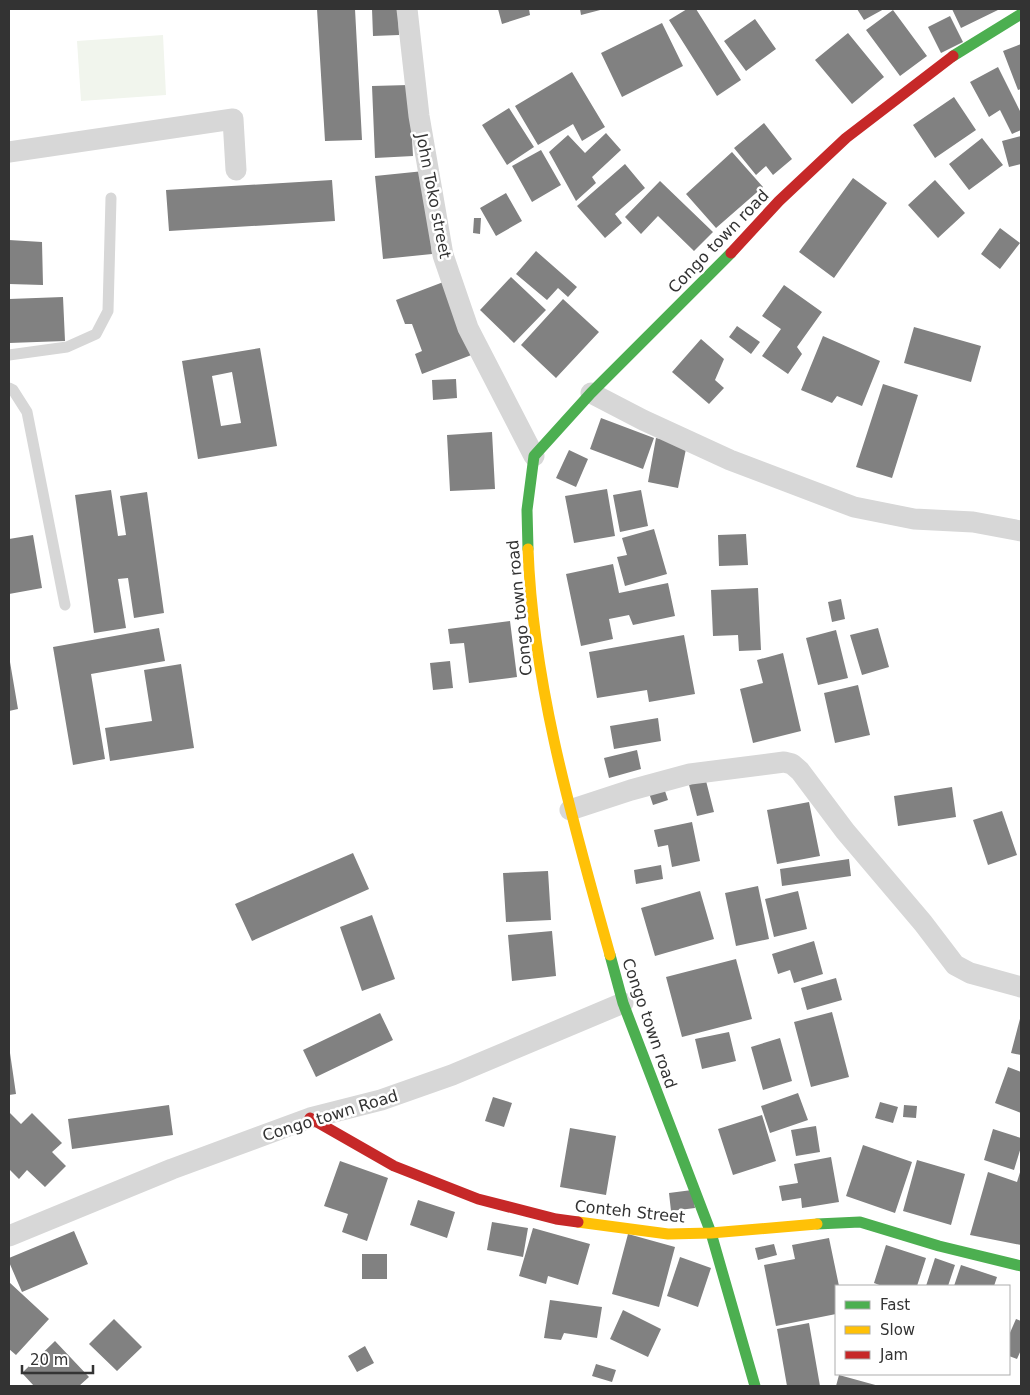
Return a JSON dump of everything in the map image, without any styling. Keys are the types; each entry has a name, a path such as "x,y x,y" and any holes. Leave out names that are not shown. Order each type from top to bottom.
{"street":[{"name":"John Toko street","path":"407,9 420,116 443,254 468,328 534,456"},
{"name":"Congo town road","path":"755,1386 710,1233 623,1003 570,810 538,660 530,581 527,510 534,456 591,393 710,274 779,201 846,138 964,48 1021,14"},
{"path":"9,152 234,119 236,170"},
{"path":"591,393 642,420 730,460 854,507 914,519 973,522 1021,531"},
{"path":"570,810 630,790 690,774 784,762 792,764 800,771 845,831 923,923 955,965 970,973 1021,987"},
{"name":"Congo town Road","path":"9,1236 172,1169 310,1118 381,1100 452,1075 623,1003"},
{"name":"Conteh Street","path":"310,1118 394,1166 478,1199 556,1219 668,1234 710,1233 834,1222 860,1222 939,1246 1021,1266"}],"lane":[{"path":"9,355 67,347 96,334 108,311 111,198"},
{"path":"9,388 13,390 27,412 65,605"}],"shaded area":[{"path":"163,35 166,95 81,101 77,41"}],"building":[{"path":"317,9 355,9 362,140 325,141"},
{"path":"372,9 398,9 399,35 373,36"},
{"path":"498,9 529,9 530,15 502,24"},
{"path":"580,9 604,9 581,15"},
{"path":"687,9 696,9 741,80 717,96 669,20"},
{"path":"857,9 884,9 864,20"},
{"path":"952,9 1000,9 961,28"},
{"path":"893,10 927,56 900,76 866,30"},
{"path":"950,16 963,42 941,53 928,27"},
{"path":"755,19 776,49 746,71 724,41"},
{"path":"662,23 683,66 622,97 601,53"},
{"path":"848,33 884,77 852,104 815,60"},
{"path":"1021,44 1021,89 1018,90 1003,51"},
{"path":"998,67 1021,113 1021,130 1012,134 1000,110 989,117 970,82"},
{"path":"572,72 605,127 582,141 573,124 538,145 515,106"},
{"path":"409,85 413,156 375,158 372,86"},
{"path":"954,97 976,130 935,158 913,125"},
{"path":"509,108 534,147 507,165 482,125"},
{"path":"764,123 792,159 773,175 766,166 756,175 734,148"},
{"path":"606,133 621,150 592,177 596,183 576,201 549,152 568,135 585,153"},
{"path":"1021,136 1021,164 1009,167 1002,141"},
{"path":"982,138 1003,165 969,190 949,164"},
{"path":"541,150 561,185 532,202 512,166"},
{"path":"732,152 763,187 716,228 686,194"},
{"path":"625,164 645,188 615,214 622,223 605,238 577,206"},
{"path":"424,171 432,254 383,259 375,176"},
{"path":"853,178 887,203 834,278 799,252"},
{"path":"332,180 335,221 169,231 166,190"},
{"path":"935,180 965,213 938,238 908,205"},
{"path":"660,181 713,232 694,251 658,216 641,234 625,217"},
{"path":"506,193 522,221 496,236 480,208"},
{"path":"474,218 481,218 480,234 473,233"},
{"path":"1000,228 1020,243 1000,269 981,254"},
{"path":"9,240 42,242 43,285 9,284"},
{"path":"536,251 577,287 568,297 558,288 547,300 516,274"},
{"path":"511,277 546,310 514,343 480,310"},
{"path":"446,281 474,354 422,374 415,354 422,351 412,324 405,324 396,300"},
{"path":"784,285 822,312 797,347 802,354 788,374 762,356 781,329 762,316"},
{"path":"63,297 65,341 9,343 9,299"},
{"path":"563,299 599,332 556,378 521,345"},
{"path":"737,326 760,342 751,354 729,337"},
{"path":"914,327 981,346 971,382 904,363"},
{"path":"823,336 880,361 862,406 837,396 832,403 801,390"},
{"path":"701,339 724,359 715,380 724,388 709,404 672,372"},
{"path":"260,348 277,446 198,459 182,361","holes":["232,372 241,423 221,426 212,376"]},
{"path":"456,379 457,398 433,400 432,380"},
{"path":"883,384 918,395 892,478 856,467"},
{"path":"601,418 654,438 643,469 590,449"},
{"path":"492,432 495,489 450,491 447,435"},
{"path":"656,438 687,444 678,488 648,482"},
{"path":"569,450 588,459 576,487 556,478"},
{"path":"607,489 615,536 574,543 565,496"},
{"path":"111,490 118,536 126,535 120,496 147,492 164,613 134,618 128,578 118,579 126,628 94,633 75,495"},
{"path":"641,490 648,526 620,532 613,495"},
{"path":"654,529 667,574 625,586 617,557 627,555 622,538"},
{"path":"746,534 748,565 719,566 718,535"},
{"path":"33,535 42,588 9,594 9,539"},
{"path":"613,564 619,593 668,583 675,616 633,625 629,615 609,619 613,639 581,646 566,574"},
{"path":"758,588 761,650 739,651 738,635 713,636 711,590"},
{"path":"841,599 845,619 832,622 828,602"},
{"path":"510,621 517,677 469,683 464,643 450,644 448,629"},
{"path":"159,628 165,661 91,674 105,759 73,765 53,647"},
{"path":"878,628 889,667 862,675 850,635"},
{"path":"836,630 848,678 818,685 806,638"},
{"path":"684,635 695,694 649,702 647,690 597,698 589,652"},
{"path":"783,653 801,731 753,743 740,689 763,683 757,660"},
{"path":"450,661 453,688 433,690 430,663"},
{"path":"9,662 18,709 9,711"},
{"path":"181,664 194,748 110,761 105,728 152,721 144,670"},
{"path":"858,685 870,735 835,743 824,693"},
{"path":"658,718 661,741 614,749 610,726"},
{"path":"637,750 641,769 609,778 604,758"},
{"path":"705,777 714,812 697,816 688,781"},
{"path":"952,787 956,817 898,826 894,796"},
{"path":"664,788 668,800 653,805 649,793"},
{"path":"809,802 820,856 777,864 767,810"},
{"path":"1002,811 1017,855 988,865 973,820"},
{"path":"692,822 700,861 672,867 668,845 658,847 654,830"},
{"path":"353,853 369,889 252,941 235,904"},
{"path":"849,859 851,876 782,886 780,869"},
{"path":"661,865 663,879 636,884 634,870"},
{"path":"548,871 551,920 506,922 503,873"},
{"path":"758,886 769,939 736,946 725,893"},
{"path":"700,891 714,939 655,956 641,908"},
{"path":"798,891 807,929 774,937 765,899"},
{"path":"372,915 395,979 362,991 340,927"},
{"path":"552,931 556,976 512,981 508,935"},
{"path":"814,941 823,974 794,983 790,970 778,974 772,954"},
{"path":"736,959 752,1019 682,1037 666,977"},
{"path":"836,978 842,1000 807,1010 801,988"},
{"path":"832,1012 849,1077 811,1087 794,1022"},
{"path":"380,1013 393,1040 316,1077 303,1050"},
{"path":"1021,1015 1021,1055 1011,1053"},
{"path":"729,1032 736,1061 702,1069 695,1039"},
{"path":"780,1038 792,1081 763,1090 751,1047"},
{"path":"9,1054 16,1094 9,1095"},
{"path":"1008,1067 1021,1072 1021,1113 995,1103"},
{"path":"798,1093 808,1120 770,1133 761,1106"},
{"path":"493,1097 512,1103 504,1127 485,1121"},
{"path":"880,1102 898,1107 893,1123 875,1118"},
{"path":"169,1105 173,1135 72,1149 68,1119"},
{"path":"904,1105 917,1106 916,1118 903,1117"},
{"path":"9,1112 21,1124 32,1113 62,1143 52,1152 66,1166 45,1187 27,1170 19,1179 9,1169"},
{"path":"762,1115 776,1161 733,1175 718,1129"},
{"path":"816,1126 820,1152 796,1156 791,1130"},
{"path":"570,1128 616,1136 606,1195 560,1187"},
{"path":"993,1129 1021,1138 1021,1147 1014,1170 984,1160"},
{"path":"863,1145 912,1162 895,1213 846,1196"},
{"path":"831,1157 839,1202 802,1208 801,1198 782,1201 779,1186 798,1183 794,1164"},
{"path":"917,1160 965,1174 951,1225 903,1211"},
{"path":"340,1161 388,1178 367,1241 342,1232 348,1214 324,1206"},
{"path":"1021,1169 1021,1245 970,1235 988,1172 1017,1182"},
{"path":"692,1190 695,1208 671,1211 669,1193"},
{"path":"418,1200 455,1212 447,1238 410,1225"},
{"path":"492,1222 528,1228 523,1257 487,1250"},
{"path":"533,1228 590,1244 578,1285 548,1276 546,1284 519,1276"},
{"path":"74,1231 88,1264 22,1292 9,1258"},
{"path":"628,1234 675,1247 659,1307 612,1294"},
{"path":"829,1238 839,1285 835,1285 835,1314 776,1326 764,1265 795,1259 792,1245"},
{"path":"774,1244 777,1255 758,1260 755,1248"},
{"path":"886,1245 926,1258 917,1285 879,1285 874,1283"},
{"path":"362,1254 387,1254 387,1279 362,1279"},
{"path":"680,1257 711,1268 698,1307 667,1296"},
{"path":"935,1258 955,1265 948,1285 926,1285"},
{"path":"961,1265 997,1277 994,1285 954,1285"},
{"path":"9,1282 49,1319 16,1355 9,1349"},
{"path":"550,1300 602,1307 597,1338 564,1333 561,1340 544,1338"},
{"path":"623,1310 661,1329 648,1357 610,1339"},
{"path":"114,1319 142,1347 117,1371 89,1344"},
{"path":"1016,1319 1021,1321 1021,1350 1017,1359 1010,1356 1010,1333"},
{"path":"809,1323 820,1386 787,1386 777,1329"},
{"path":"55,1341 89,1377 79,1386 34,1386 22,1373"},
{"path":"365,1346 374,1363 357,1372 348,1356"},
{"path":"596,1364 616,1370 612,1382 592,1376"},
{"path":"839,1375 879,1386 836,1386"}],"traffic: fast":[{"path":"953,56 1021,14"},
{"path":"528,549 527,510 534,456 591,393 731,253"},
{"path":"610,955 623,1003 711,1233 755,1386"},
{"path":"817,1224 860,1222 939,1246 1021,1266"}],"traffic: slow":[{"path":"528,549 531,601 546,703 569,804 610,955"},
{"path":"578,1222 668,1234 711,1233 817,1224"}],"traffic: jam":[{"path":"731,253 779,201 846,138 953,56"},
{"path":"310,1118 394,1166 478,1199 556,1219 578,1222"}]}
